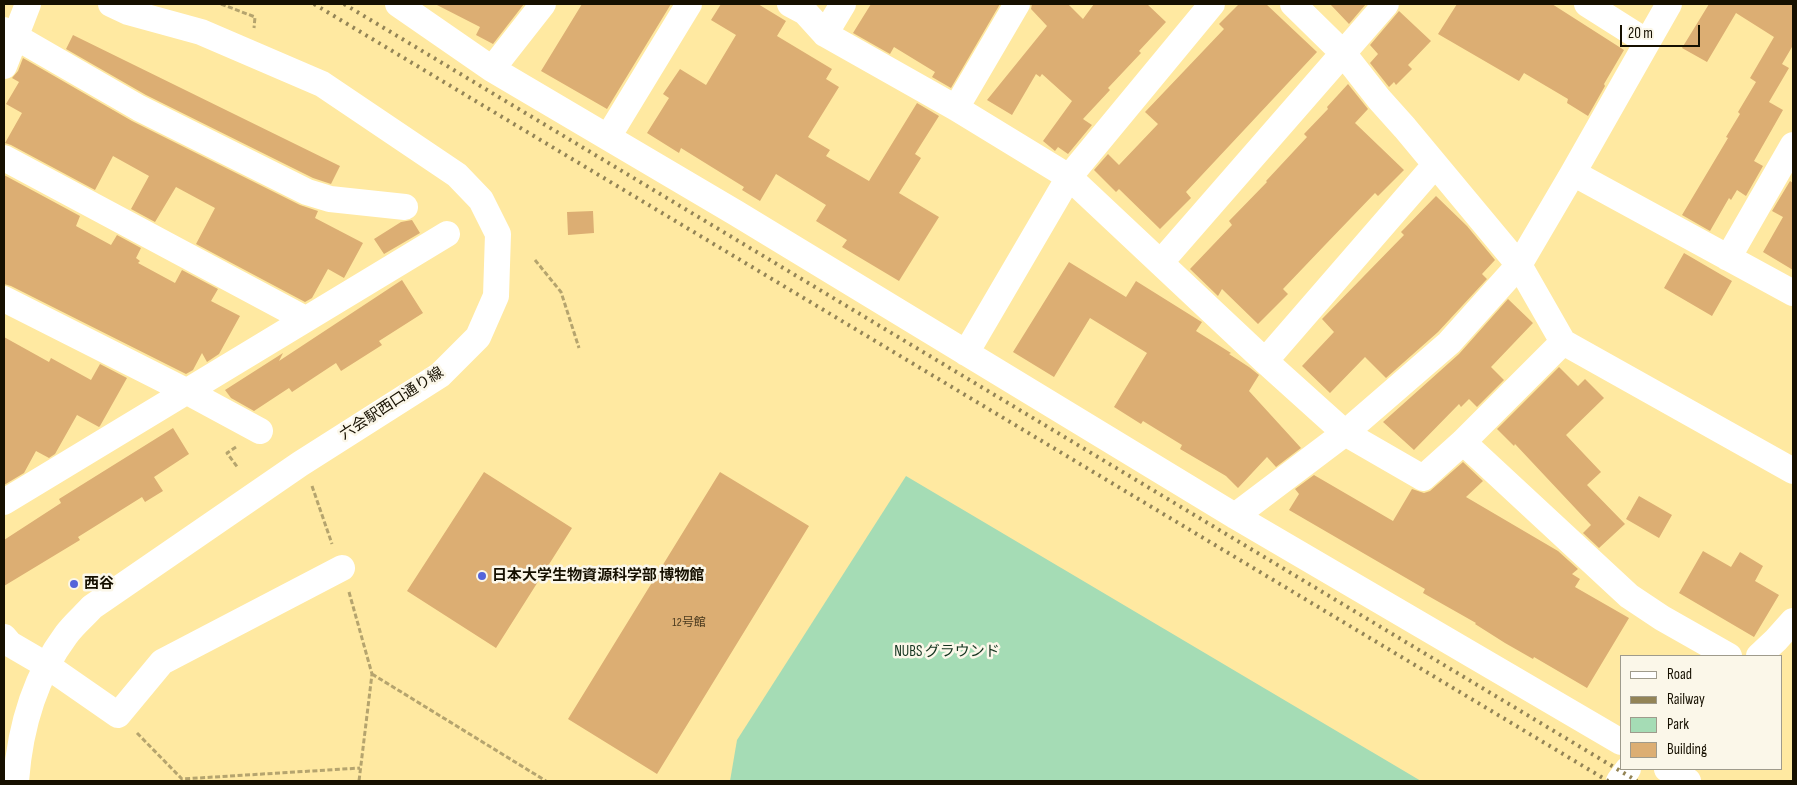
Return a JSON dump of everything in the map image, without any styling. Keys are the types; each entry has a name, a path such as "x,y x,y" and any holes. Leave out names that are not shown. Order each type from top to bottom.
{"street":[{"path":"4,66 10,32 28,4"},
{"name":"六会駅西口通り線","path":"16,781 11,751 31,698 46,665 67,633 92,607 300,464 440,375 478,337 496,296 498,234 481,200 457,175 322,84 201,32 128,12 111,4"},
{"path":"398,4 492,69 966,352 1235,516 1620,741"},
{"path":"492,69 543,4"},
{"path":"608,137 689,4"},
{"path":"790,4 805,12 825,34 956,108 1069,177 1265,361 1345,433 1423,478 1463,442 1563,342"},
{"path":"825,34 843,4"},
{"path":"956,108 1017,4"},
{"path":"966,352 1069,177 1212,4"},
{"path":"1293,4 1343,54 1379,100 1405,128 1519,265 1563,342 1793,471"},
{"path":"1161,262 1386,4"},
{"path":"1587,4 1647,42"},
{"path":"1235,516 1345,433 1449,343 1519,265 1574,173 1669,4"},
{"path":"10,32 139,108 307,192 330,199 405,207"},
{"path":"1728,258 1791,152"},
{"path":"4,158 305,320"},
{"path":"1265,361 1435,165"},
{"path":"1574,173 1793,293"},
{"path":"4,502 447,234"},
{"path":"4,299 186,391 260,431"},
{"path":"1463,442 1629,596 1662,618 1728,655"},
{"path":"4,637 10,644 46,665 118,715 162,662 342,568"},
{"path":"1776,642 1793,621"},
{"path":"1619,781 1627,770"},
{"path":"1669,770 1688,781"}],"path":[{"path":"221,4 255,18 254,29"},
{"path":"535,260 561,292 579,348"},
{"path":"315,492 323,516"},
{"path":"359,781 372,674 546,781"},
{"path":"118,715 182,780 360,768"}],"green space":[{"name":"NUBS グラウンド","path":"906,476 1421,781 730,781 737,740"}],"building":[{"path":"435,4 524,4 493,44 476,35 480,27"},
{"path":"582,4 671,4 607,109 541,71"},
{"path":"721,4 758,4 786,21 777,36 832,69 826,79 839,87 808,137 830,150 826,156 869,181 917,103 939,116 915,154 921,158 899,193 939,217 899,281 842,247 847,240 816,221 826,205 776,174 760,201 742,190 744,187 681,148 679,153 647,133 669,98 663,94 680,69 706,85 736,35 711,20"},
{"path":"871,4 1000,4 951,88 932,77 935,72 894,47 890,54 853,33"},
{"path":"1032,4 1068,4 1083,19 1094,4 1147,4 1166,22 1139,51 1141,53 1108,88 1110,90 1083,119 1092,125 1068,154 1058,147 1055,151 1043,141 1072,101 1042,74 1040,77 1036,74 1012,115 987,100 1047,26 1031,9"},
{"path":"1239,4 1266,4 1317,52 1186,192 1191,198 1160,229 1119,189 1116,192 1094,170 1108,154 1119,165 1158,124 1145,112 1224,29 1219,24"},
{"path":"1330,4 1366,4 1349,24"},
{"path":"1457,4 1552,4 1624,50 1588,116 1567,103 1568,99 1524,73 1519,81 1438,34"},
{"path":"1709,4 1793,4 1793,48 1782,64 1789,68 1769,102 1783,110 1754,161 1763,166 1746,196 1737,190 1731,200 1729,198 1710,231 1682,215 1728,138 1726,137 1740,114 1738,112 1756,82 1750,78 1774,37 1736,13 1707,62 1682,48"},
{"path":"1399,11 1431,41 1408,65 1412,69 1396,85 1394,82 1389,87 1370,63 1378,54 1370,45"},
{"path":"73,35 340,166 331,184 313,178 146,95 66,49"},
{"path":"23,58 132,121 300,205 318,211 315,218 363,243 344,278 328,269 312,298 305,302 196,244 215,208 176,187 155,222 131,209 149,176 113,156 95,190 5,143 22,113 6,104 19,82 12,78 18,71"},
{"path":"1348,84 1368,109 1355,123 1404,170 1378,196 1375,193 1283,289 1288,294 1258,324 1222,289 1218,296 1190,269 1232,225 1229,221 1307,137 1304,134 1328,109 1327,107"},
{"path":"4,175 80,216 76,226 111,245 117,235 141,248 136,258 140,261 138,263 175,283 182,270 218,289 211,301 240,316 219,354 207,362 202,353 193,370 186,374 4,284"},
{"path":"1790,181 1793,183 1793,270 1763,252 1783,217 1772,211"},
{"path":"1436,196 1467,226 1495,260 1482,274 1487,279 1438,332 1386,378 1365,357 1330,393 1302,366 1334,332 1322,319 1404,235 1401,232"},
{"path":"593,211 594,233 568,235 567,212"},
{"path":"412,220 420,233 384,254 374,239 401,222"},
{"path":"1684,253 1732,281 1712,316 1664,288"},
{"path":"1069,262 1126,297 1136,281 1202,322 1196,331 1231,353 1229,354 1259,375 1249,391 1301,448 1276,467 1267,457 1238,488 1226,476 1180,449 1182,445 1143,421 1141,424 1114,407 1147,353 1090,318 1054,377 1013,352"},
{"path":"402,280 423,313 379,341 382,345 341,371 336,363 292,392 289,388 254,411 231,398 225,390 283,353 279,361"},
{"path":"1508,299 1533,323 1491,367 1504,380 1477,407 1469,399 1461,407 1459,404 1414,450 1383,422 1459,354"},
{"path":"4,337 49,362 51,358 91,380 100,364 127,378 99,427 77,415 55,454 49,458 36,451 24,473 4,485"},
{"path":"1559,367 1578,386 1585,379 1604,398 1566,435 1601,472 1587,485 1625,524 1599,548 1583,533 1591,525 1515,444 1514,446 1497,429"},
{"path":"173,428 189,454 154,477 163,491 145,502 142,497 78,537 80,540 4,586 4,540 61,503 59,499"},
{"path":"1463,462 1483,481 1466,497 1558,551 1578,569 1572,574 1580,579 1575,587 1629,618 1587,688 1534,657 1533,659 1505,643 1476,623 1423,593 1425,589 1289,510 1299,494 1295,489 1314,475 1393,521 1412,489 1424,493 1430,491"},
{"path":"484,472 572,528 496,648 407,591"},
{"path":"720,472 809,526 657,774 568,719"},
{"path":"1639,496 1672,515 1659,538 1626,519"},
{"path":"1703,551 1731,567 1740,552 1763,566 1755,581 1779,595 1754,637 1679,593"}],"railway":[{"path":"314,4 1608,781"},
{"path":"344,4 1637,781"}],"place":[{"name":"日本大学生物資源科学部 博物館","path":"482,576"},
{"name":"西谷","path":"74,584"}]}
